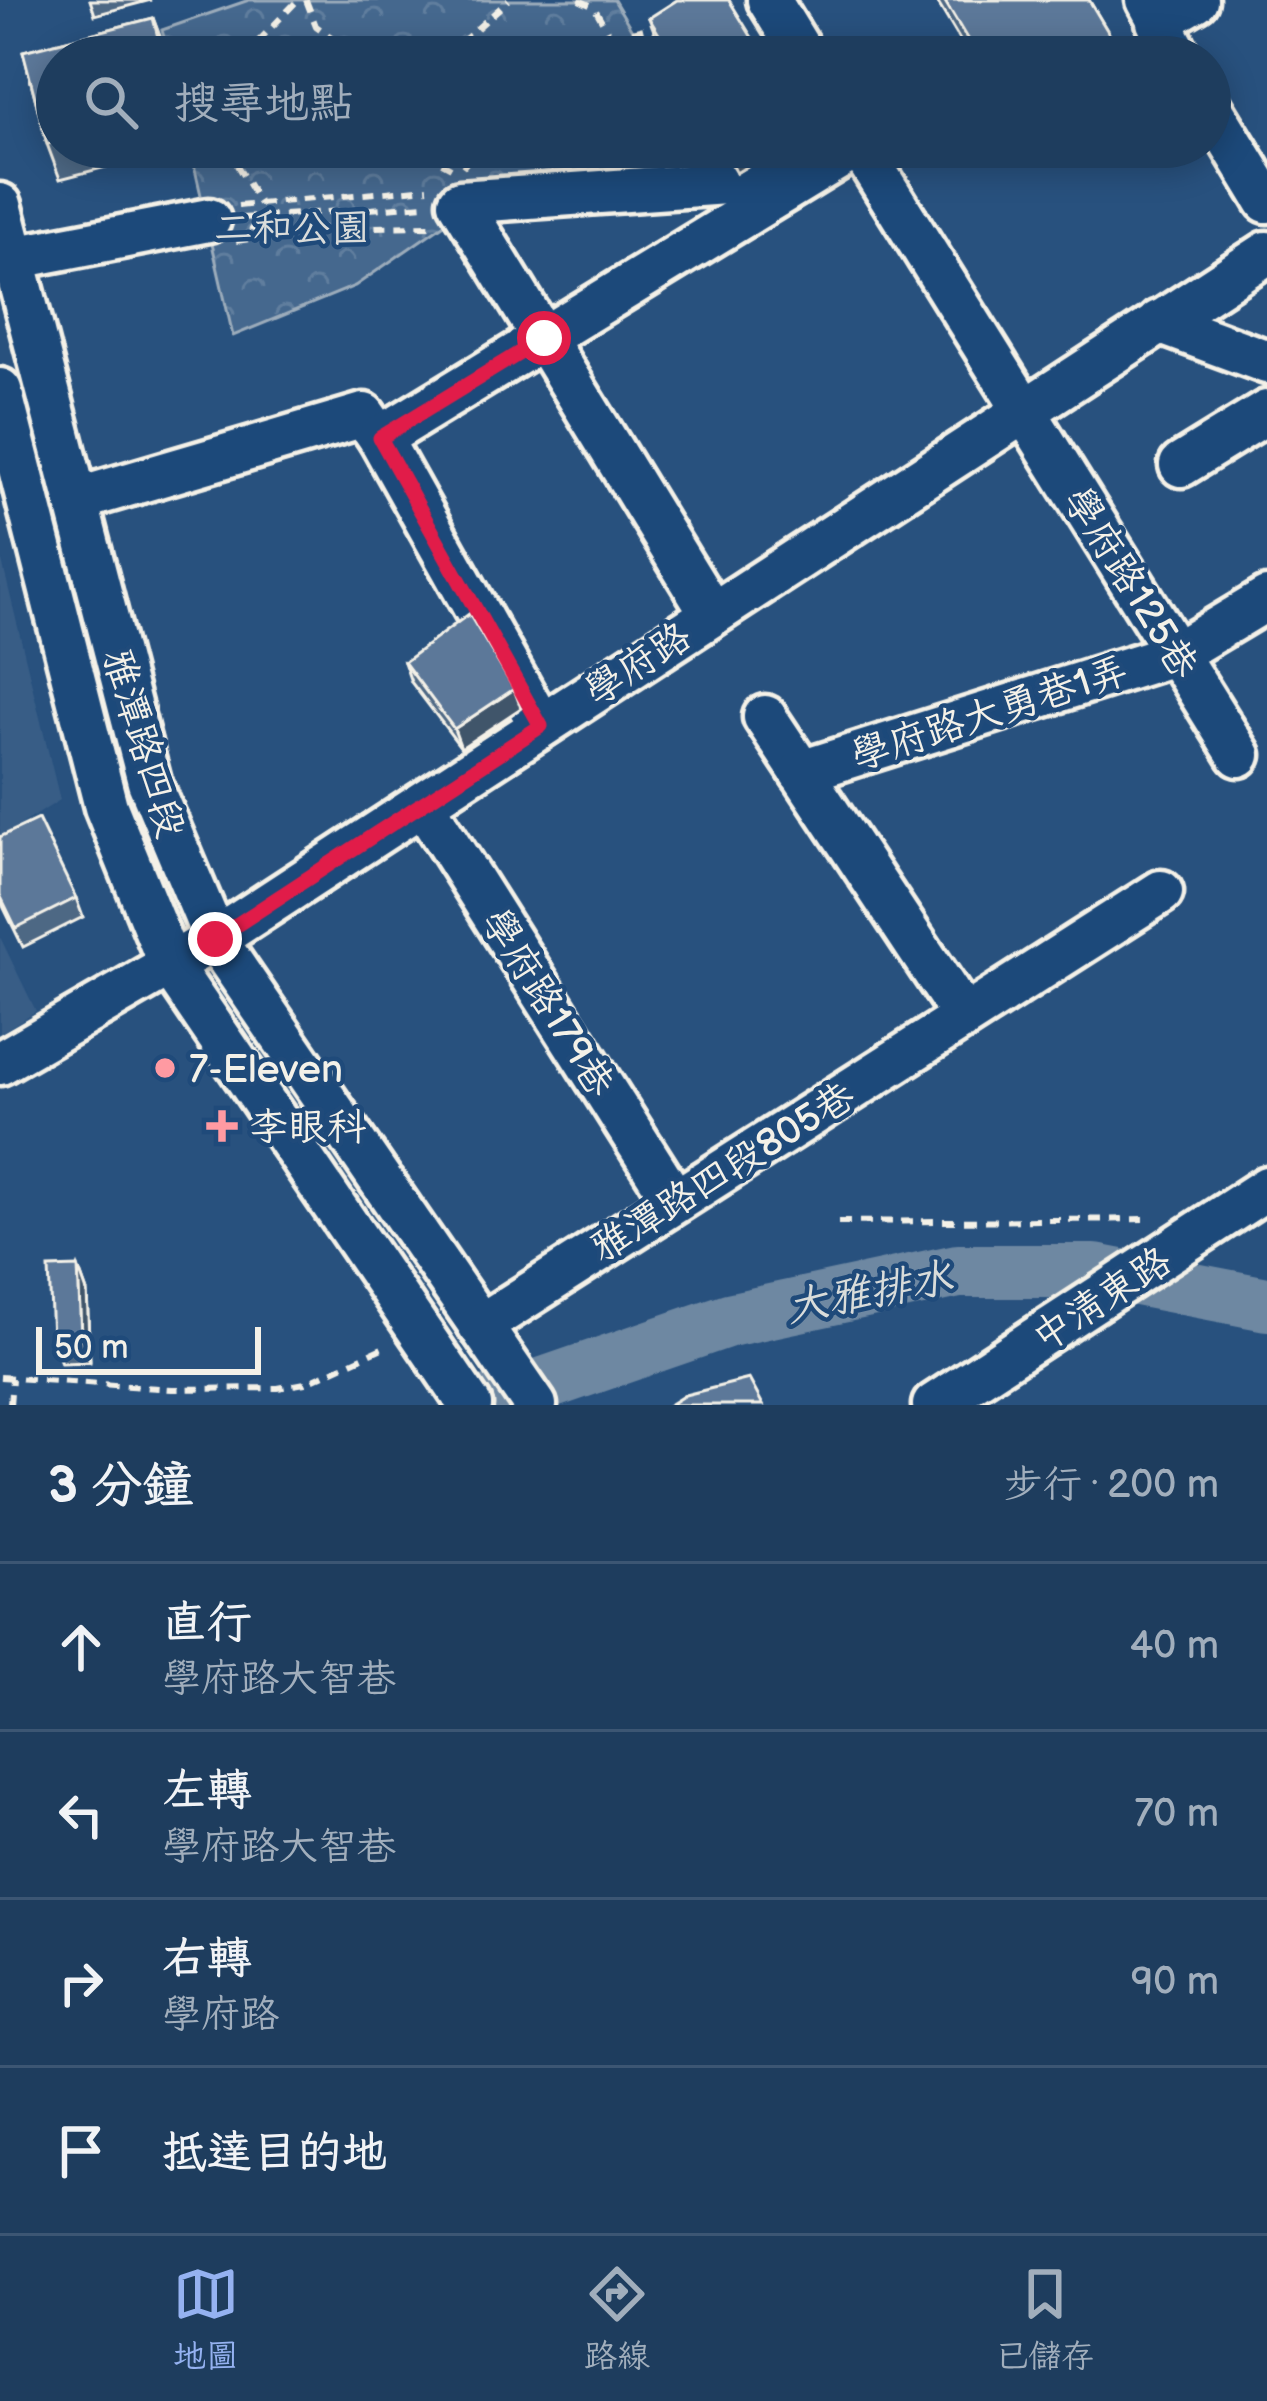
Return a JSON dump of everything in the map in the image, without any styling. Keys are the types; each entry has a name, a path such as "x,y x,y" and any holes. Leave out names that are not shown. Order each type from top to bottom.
{"street":[{"path":"769,0 791,36"},
{"path":"1162,26 1196,0"},
{"path":"1231,142 1267,201"},
{"path":"380,438 823,168"},
{"name":"學府路125巷","path":"871,168 1239,755"},
{"path":"449,203 806,178"},
{"path":"449,203 544,338 712,614"},
{"name":"雅潭路四段","path":"0,205 149,782 215,939 536,1405"},
{"path":"14,258 219,219"},
{"name":"學府路","path":"0,1063 215,939 1267,253"},
{"path":"1160,322 1267,362"},
{"name":"雅潭路四段","path":"0,390 106,807 170,965 470,1405"},
{"path":"1181,465 1267,412"},
{"path":"76,500 364,415 541,726"},
{"name":"學府路大勇巷1弄","path":"801,772 1177,653 1267,599"},
{"path":"765,717 964,1018"},
{"name":"學府路179巷","path":"423,803 675,1201"},
{"name":"雅潭路四段805巷","path":"486,1334 675,1201 1161,892"},
{"name":"中清東路","path":"934,1405 1245,1202"}],"path":[{"path":"263,36 302,0 316,26 330,36"},
{"path":"468,36 508,0"},
{"path":"579,0 594,7 610,36"},
{"path":"615,36 676,21"},
{"path":"239,168 260,204 437,187 449,203"},
{"path":"219,219 449,203"},
{"path":"219,219 236,241 249,239 252,230 430,226 449,203"},
{"path":"838,1222 1245,1202"},
{"path":"0,1377 172,1389 278,1388 304,1383 398,1342"},
{"path":"10,1405 12,1378"}],"shaded area":[{"path":"0,553 60,800 0,838"},
{"path":"0,937 36,1011 0,1033"}],"green space":[{"path":"249,0 614,0 635,36 164,36 162,30"},
{"name":"二和公園","path":"195,168 715,168 720,176 489,193 355,286 233,336"}],"building":[{"path":"677,0 729,0 751,36 660,36 649,18"},
{"path":"944,0 1089,0 1110,36 965,36"},
{"path":"153,18 158,36 82,36"},
{"path":"36,48 36,101 23,51"},
{"path":"469,614 514,689 454,729 404,662"},
{"path":"38,819 76,898 16,928 0,895 0,837"},
{"path":"78,1267 81,1337 52,1338 49,1268"},
{"path":"749,1379 763,1405 669,1405 685,1395"}],"waterway":[{"name":"大雅排水","path":"483,1405 729,1320 958,1271 1095,1271 1267,1304"}],"place":[{"name":"7-Eleven","path":"165,1068"},
{"name":"李眼科","path":"222,1126"}],"route":[{"path":"215,939 541,726 380,438 544,338"}]}
